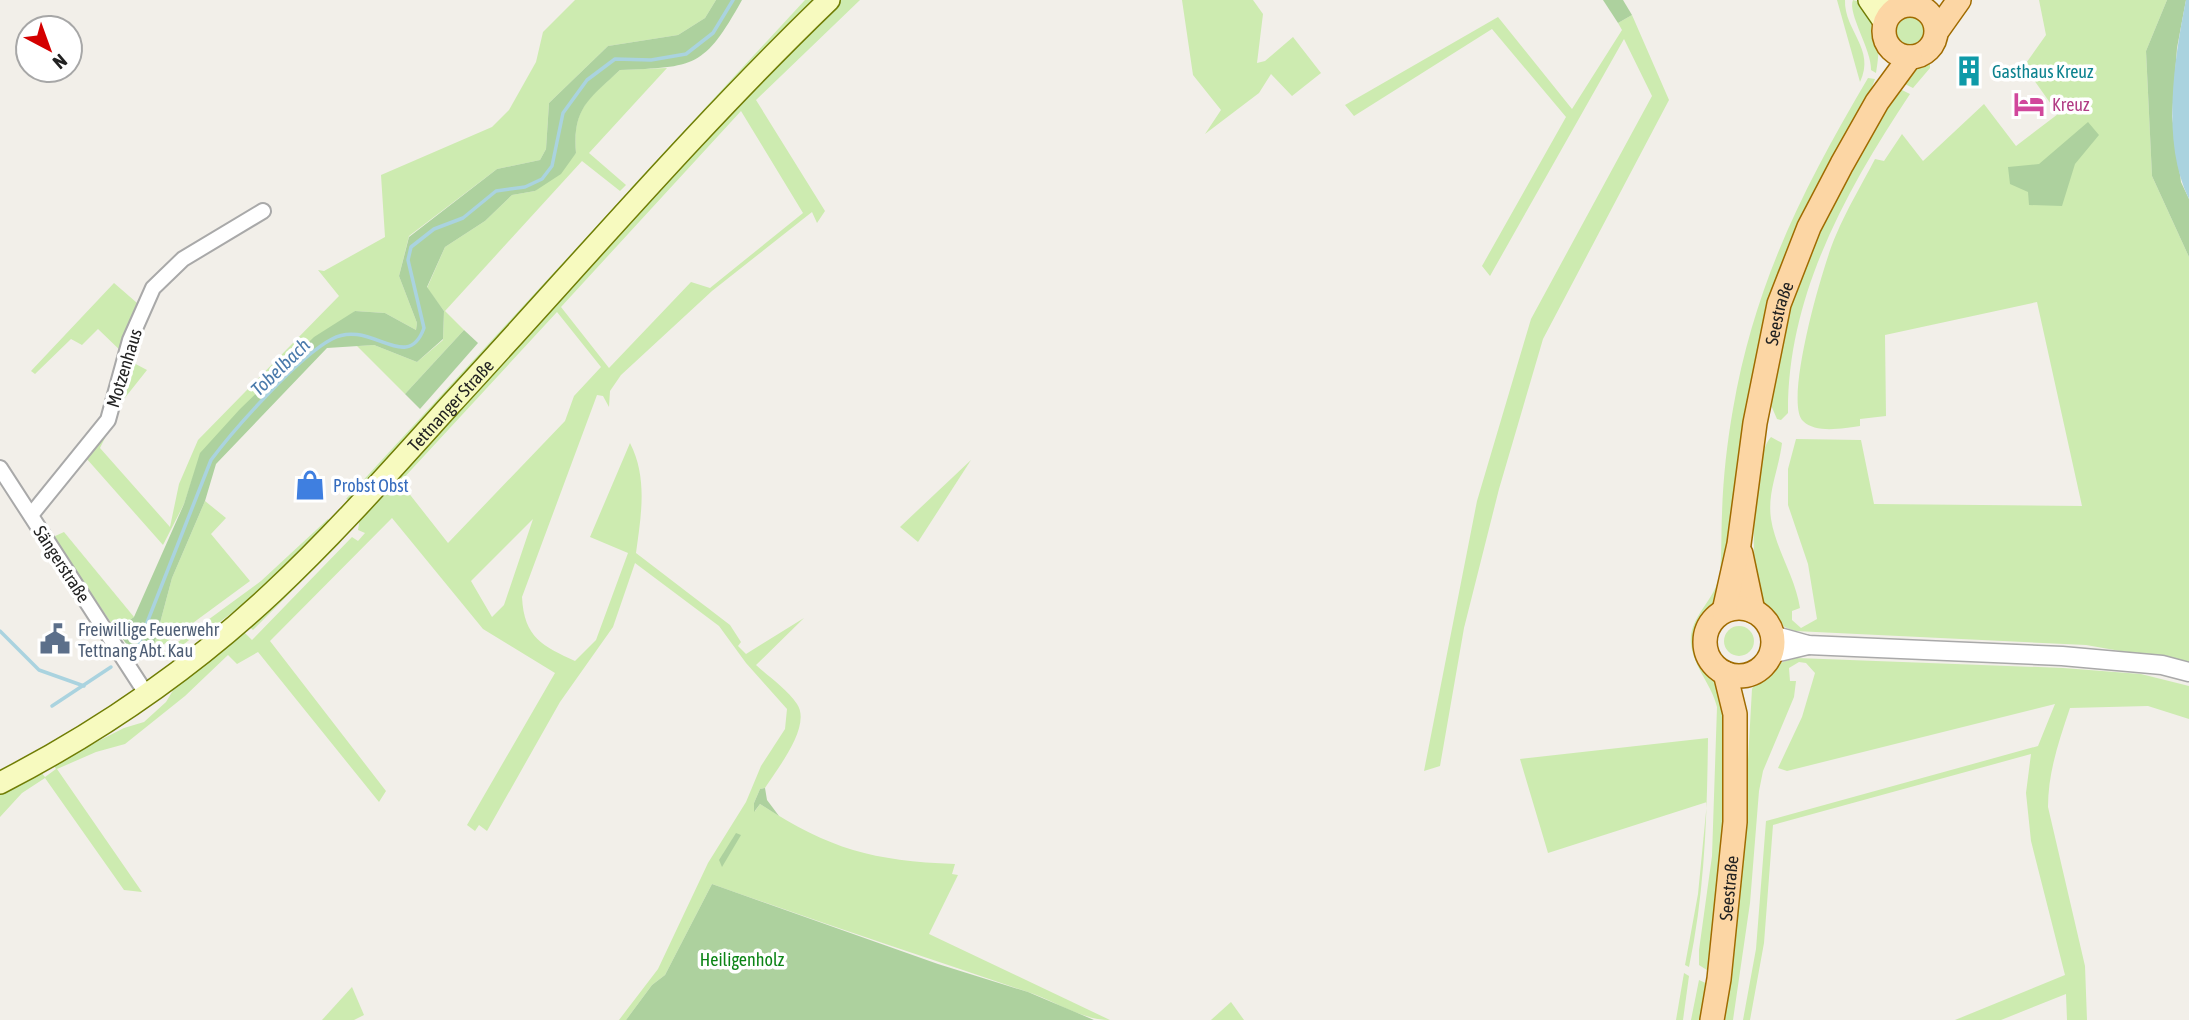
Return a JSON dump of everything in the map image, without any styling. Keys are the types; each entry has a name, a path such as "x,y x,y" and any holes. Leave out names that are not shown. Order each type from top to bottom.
{"main road":[{"name":"Tettnanger Straße","path":"0,783 70,745 147,695 239,622 311,556 736,94 829,0"},
{"path":"1869,0 1885,23 1885,39 1889,46 1902,56 1910,57 1930,49 1937,31 1959,0"},
{"path":"1885,23 1895,10 1912,3 1932,16 1937,31"},
{"name":"Seestraße","path":"1877,102 1889,46"},
{"name":"Seestraße","path":"1712,1020 1719,979 1735,822 1735,714 1725,673 1710,660 1704,641 1710,624 1724,611 1739,544 1755,423 1779,304 1809,227 1877,102 1910,57"},
{"name":"Seestraße","path":"1735,714 1751,674 1760,669 1771,644 1762,617 1753,611 1739,544"},
{"path":"1724,611 1733,608 1753,611"},
{"path":"1725,673 1751,674"}],"street":[{"name":"Motzenhaus","path":"31,515 108,420 130,340 153,288 183,259 262,211"},
{"name":"Sängerstraße","path":"0,468 147,695"},
{"path":"1771,644 2062,656 2162,665 2189,672"}],"green space":[{"path":"575,0 716,0 705,18 678,35 608,46 549,103 546,149 540,160 497,169 409,236 399,276 417,323 416,330 385,313 355,311 201,453 184,504 163,545 86,458 130,361 147,370 124,399 100,448 170,527 179,484 198,440 339,296 318,270 324,271 385,237 381,175 492,127 509,110 536,62 543,32"},
{"path":"716,0 742,0 706,51 682,64 620,70 585,105 577,125 576,153 561,174 535,191 512,195 485,221 445,247 427,287 444,311 443,339 417,362 374,345 327,348 216,464 205,501 172,578 152,653 139,661 116,630 134,617 184,504 200,453 240,409 314,337 355,311 385,313 416,330 417,323 399,276 409,237 497,169 540,160 546,149 549,103 608,46 678,35 705,18"},
{"path":"805,0 818,0 635,192 630,189"},
{"path":"841,0 860,0 756,100 825,211 817,223 812,212 712,291 621,375 610,391 609,407 603,396 597,395 522,597 527,622 537,639 575,661 596,640 628,553 590,537 630,443 636,456 642,497 636,553 730,625 741,642 738,646 746,654 804,618 756,665 797,704 800,724 784,759 765,788 760,789 754,803 755,811 760,804 808,832 852,850 899,860 955,864 952,874 958,875 929,934 1110,1020 1088,1017 1025,991 712,884 665,975 652,985 626,1020 619,1020 658,969 708,863 746,802 761,766 785,729 787,709 746,663 719,626 635,563 613,627 560,702 487,831 479,825 475,831 467,825 555,673 483,629 392,518 270,641 386,791 379,802 258,652 237,664 228,655 185,696 125,744 96,752 57,769 142,892 124,890 45,778 22,793 0,817 0,794 41,772 45,777 56,769 53,764 124,728 144,722 166,702 178,682 242,630 252,640 352,537 358,541 365,533 358,530 360,517 793,45","holes":["741,111 803,213 710,288 691,282 609,368 561,307","557,312 601,367 574,396 565,421 448,543 400,482","533,519 504,605 492,617 471,581"]},
{"path":"1182,0 1253,0 1263,14 1257,63 1265,61 1293,37 1321,73 1292,96 1271,74 1259,93 1205,134 1221,110 1193,75"},
{"path":"1603,0 1623,0 1632,15 1618,23"},
{"path":"1837,0 1845,0 1849,21 1862,50 1864,70 1860,82"},
{"path":"1853,0 1863,4 1875,20 1879,42 1876,73 1871,70 1868,52 1853,14"},
{"path":"2039,0 2167,0 2146,51 2152,176 2189,257 2189,663 2086,645 1795,631 1768,614 1758,591 1754,545 1756,492 1764,449 1771,437 1782,443 1772,490 1771,519 1798,596 1800,608 1792,611 1792,620 1801,628 1817,619 1808,564 1788,505 1788,469 1796,439 1861,440 1874,504 2082,506 2037,302 1885,335 1886,416 1860,419 1860,426 1823,429 1803,421 1798,409 1801,361 1823,272 1840,225 1875,159 1884,161 1902,134 1923,161 1984,104 2016,146 2058,114 2024,66 2046,35"},
{"path":"2167,0 2186,0 2177,48 2172,116 2181,182 2189,199 2189,257 2152,176 2146,51"},
{"path":"1911,11 1925,17 1931,31 1925,45 1911,51 1897,45 1891,31 1897,17"},
{"path":"1632,15 1669,100 1543,339 1499,489 1464,628 1440,766 1424,771 1477,501 1531,319 1652,96 1624,39 1490,276 1482,266 1566,117 1492,29 1354,116 1345,105 1498,17 1572,109 1622,30 1618,23"},
{"path":"1930,60 1930,68 1913,88 1899,81 1914,66"},
{"path":"667,68 589,153 626,185 620,191 582,161 445,311 464,330 405,394 357,346 374,345 417,362 443,340 444,311 427,288 445,247 485,221 512,195 535,191 576,153 575,138 580,114 599,88 620,70"},
{"path":"1868,78 1875,79 1862,114 1766,321 1742,429 1731,566 1720,606 1706,618 1699,639 1705,662 1718,677 1730,759 1710,972 1699,965 1699,950 1712,856 1717,707 1693,653 1691,634 1698,616 1714,591 1720,572 1723,488 1729,435 1742,363 1754,319 1803,197"},
{"path":"1896,87 1910,94 1864,167 1825,245 1798,327 1790,369 1788,413 1781,420 1777,419 1770,403 1788,312 1802,264 1818,227"},
{"path":"2088,122 2099,135 2075,164 2062,206 2029,205 2028,192 2010,184 2008,167 2039,164"},
{"path":"626,194 630,197 352,501 346,499"},
{"path":"114,283 144,309 125,355 98,329 82,345 71,339 35,374 31,371"},
{"path":"464,330 478,343 420,409 405,394"},
{"path":"971,460 918,542 900,527"},
{"path":"205,501 226,518 211,534 250,581 152,653 172,578"},
{"path":"328,519 331,523 261,591 213,627 209,624 168,657 156,658 261,581"},
{"path":"64,532 134,617 116,630 53,537"},
{"path":"341,537 340,543 253,630 248,626"},
{"path":"1739,626 1749,631 1754,641 1749,651 1739,656 1729,651 1724,641 1729,631"},
{"path":"1797,658 2063,668 2141,674 2189,686 2189,719 2148,706 2070,708 2058,745 2050,781 2048,807 2085,966 2087,1020 2067,1020 2066,994 2001,1020 1955,1020 2065,975 2031,841 2026,793 2031,754 1773,825 1764,943 1750,1020 1743,1020 1756,949 1766,821 2038,746 2055,704 1787,771 1778,768 1802,717 1815,673 1806,663 1799,662 1789,668 1790,681 1796,681 1794,697 1763,771 1750,903 1733,1020 1721,1020 1741,884 1752,689 1760,677 1771,668"},
{"path":"1708,738 1707,802 1548,853 1520,759"},
{"path":"765,788 767,800 779,816 760,804 754,812 754,803 760,789"},
{"path":"1706,808 1702,881 1689,967 1685,965 1698,894"},
{"path":"736,833 741,835 722,867 719,860"},
{"name":"Heiligenholz","path":"712,884 938,964 1028,992 1094,1020 626,1020 652,985 665,975"},
{"path":"1684,973 1689,976 1683,1020 1676,1020"},
{"path":"1699,980 1710,985 1704,1020 1691,1020"},
{"path":"352,987 364,1015 354,1020 322,1020"},
{"path":"1231,1002 1244,1020 1211,1020"}],"water":[{"path":"2186,0 2189,0 2189,199 2180,177 2175,153 2172,101 2177,49"}],"waterway":[{"name":"Tobelbach","path":"139,643 211,460 235,430 302,361 332,339 346,334 360,335 397,347 408,347 417,341 424,328 408,260 411,247 434,229 463,218 496,191 525,187 542,179 552,166 563,113 587,80 615,59 651,60 686,54 713,33 733,0"},
{"path":"0,631 39,670 84,686"},
{"name":"Tobelbach","path":"52,706 111,667"}],"place":[{"name":"Gasthaus Kreuz","path":"1969,71"},
{"name":"Kreuz","path":"2029,104"},
{"name":"Probst Obst","path":"310,485"},
{"name":"Freiwillige Feuerwehr Tettnang Abt. Kau","path":"55,639"}]}
